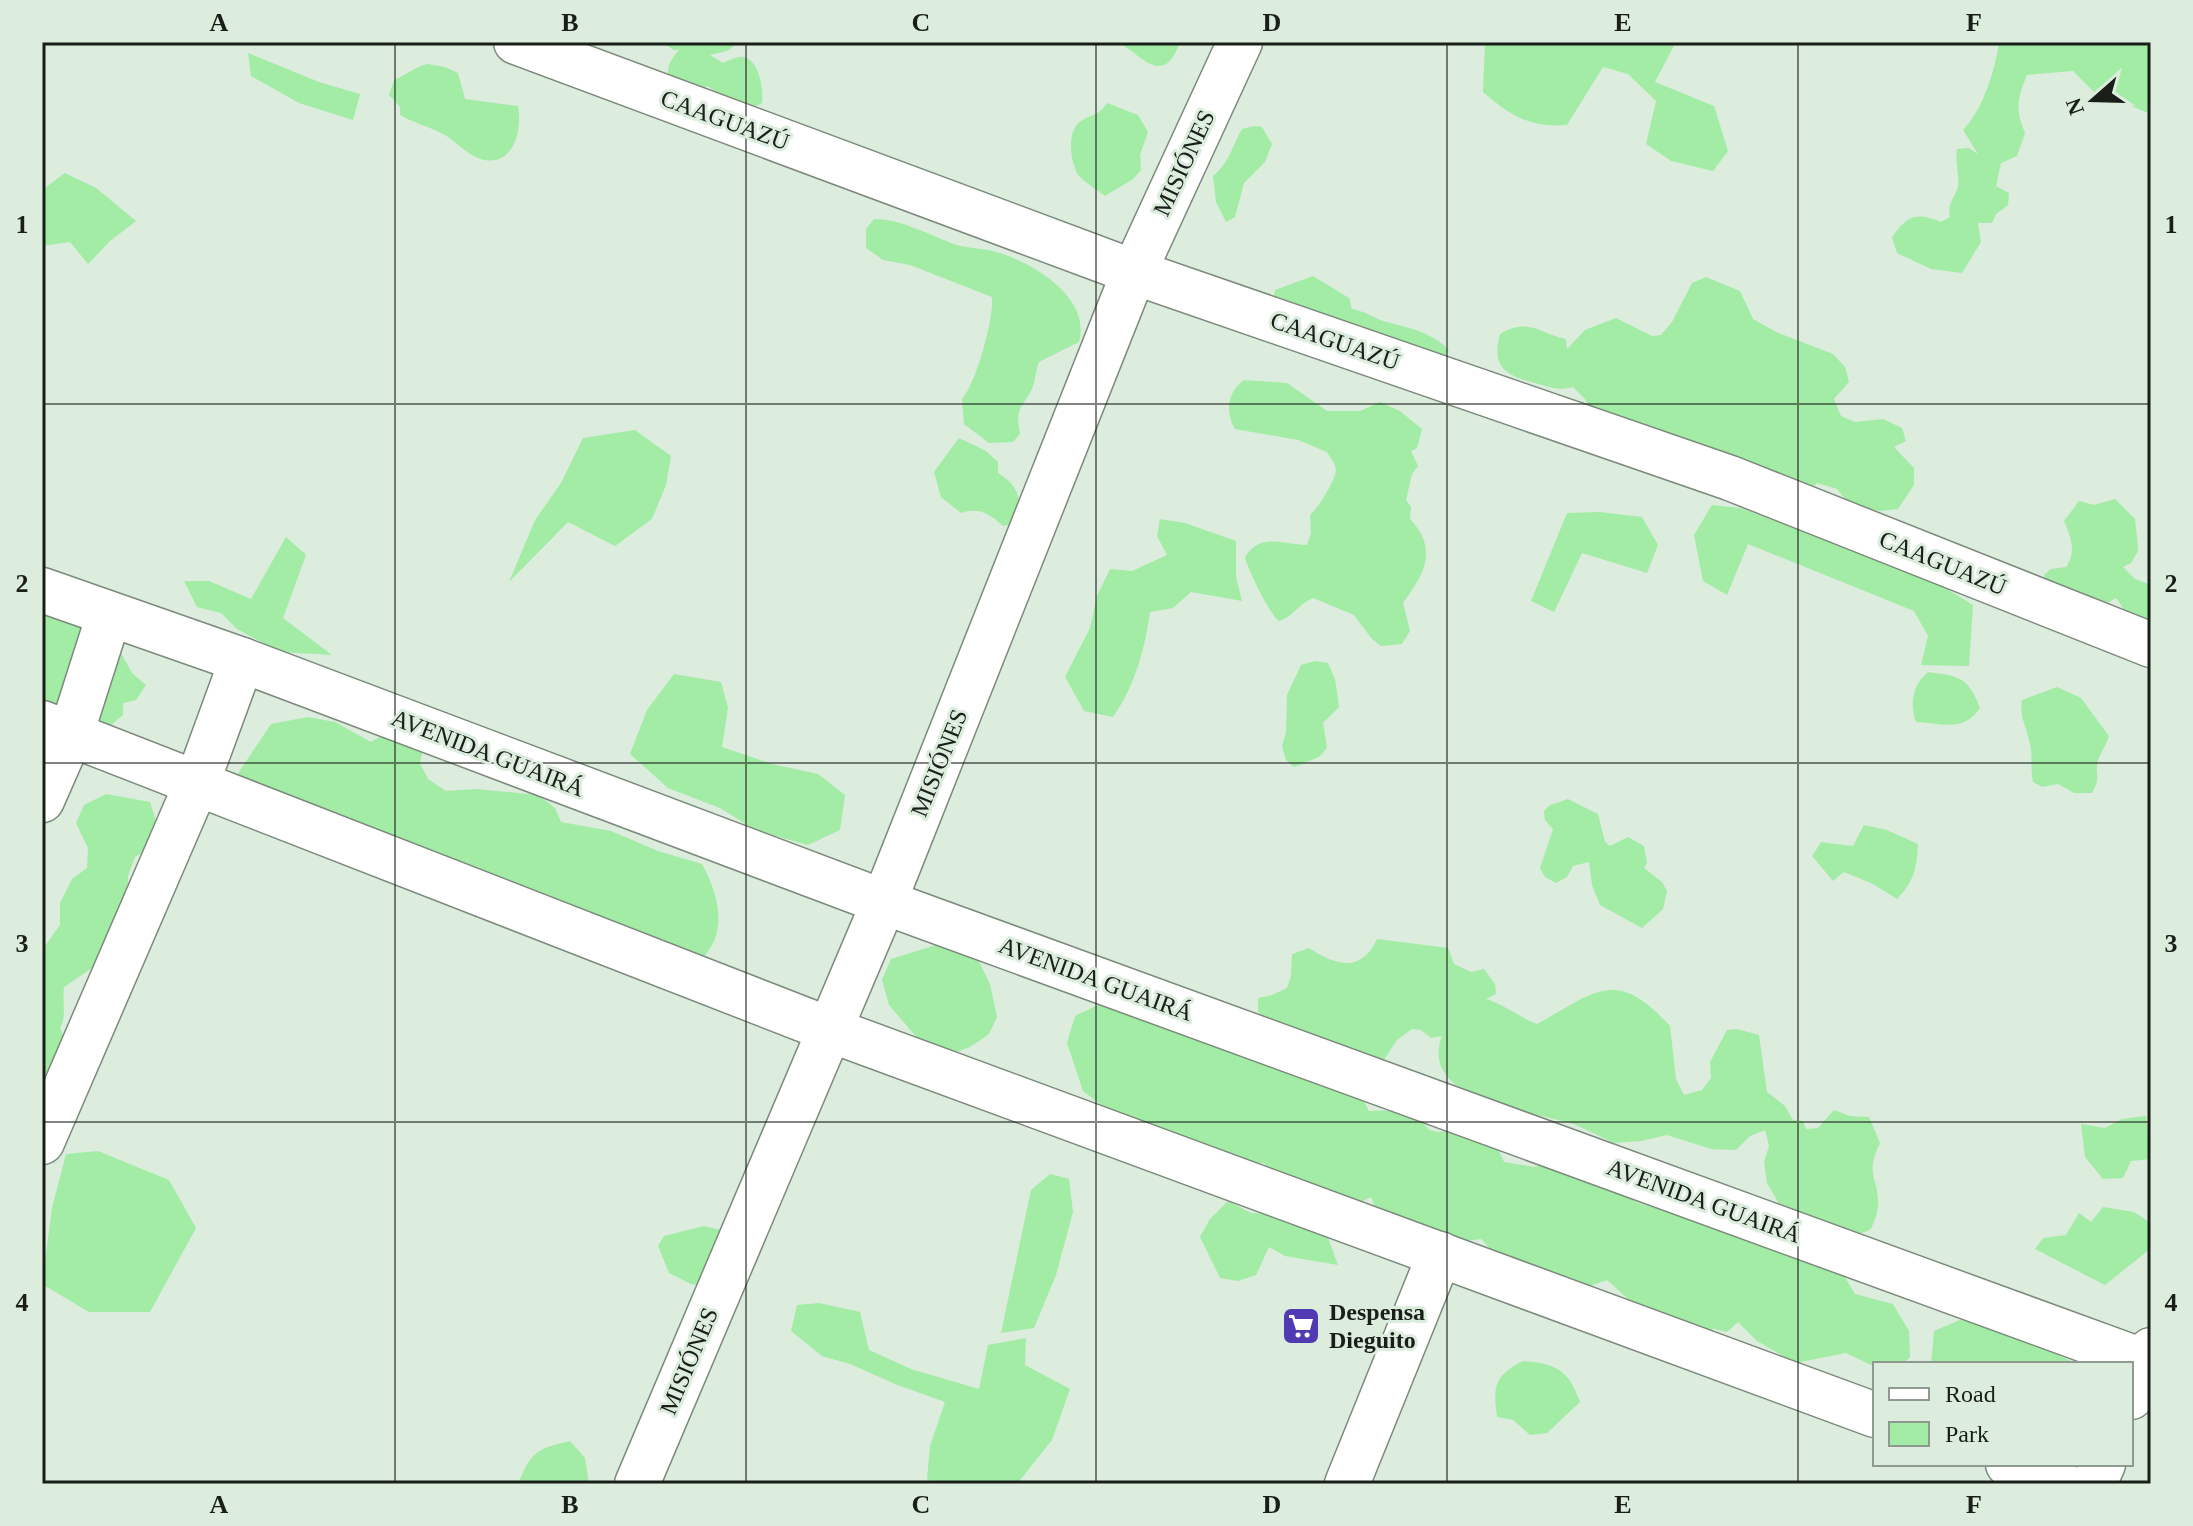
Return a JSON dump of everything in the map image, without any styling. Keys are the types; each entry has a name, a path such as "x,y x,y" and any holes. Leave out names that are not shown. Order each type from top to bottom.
{"street":[{"name":"CAAGUAZÚ","path":"516,42 1134,272 1730,478 2151,645"},
{"name":"MISIÓNES","path":"637,1484 884,902 1134,272 1240,42"},
{"name":"AVENIDA GUAIRÁ","path":"42,590 242,660 884,902 2129,1362"},
{"path":"42,800 56,729 109,615"},
{"path":"42,1142 197,783 242,660"},
{"path":"56,729 828,1029 1873,1414"},
{"path":"1347,1484 1440,1254"},
{"path":"2013,1466 2062,1484"}],"green space":[{"path":"661,42 739,42 727,51 710,55 723,63 743,57 753,63 759,76 762,103 751,109 718,96 707,86 699,94 669,80 670,64 679,50"},
{"path":"1116,42 1180,42 1173,57 1166,64 1158,66"},
{"path":"1485,42 1676,42 1655,82 1714,106 1728,151 1713,171 1671,161 1646,144 1656,101 1628,74 1603,67 1567,125 1522,119 1483,92"},
{"path":"1999,42 2151,42 2151,114 2093,91 2073,71 2027,75 2018,104 2025,133 2017,156 2001,163 1996,186 2009,193 2008,205 1996,214 1992,223 1978,223 1981,242 1962,273 1931,269 1897,253 1892,237 1913,218 1925,217 1941,222 1950,217 1950,205 1958,184 1957,149 1969,148 1978,154 1963,130 1987,89"},
{"path":"248,53 319,82 360,94 353,120 299,103 251,76"},
{"path":"428,64 458,73 465,99 518,106 517,137 507,154 490,161 478,158 446,136 400,115 400,107 389,95 394,80"},
{"path":"1107,103 1138,115 1148,132 1140,155 1141,170 1133,179 1105,196 1079,176 1073,163 1071,139 1081,121 1098,113"},
{"path":"1262,127 1272,144 1265,162 1244,183 1235,217 1226,222 1216,202 1213,176 1227,160 1242,129"},
{"path":"65,173 96,188 136,221 110,241 88,264 70,242 42,246 42,190"},
{"path":"874,219 895,222 957,245 995,251 1014,258 1044,275 1069,298 1081,326 1079,342 1039,362 1032,389 1019,413 1020,434 1013,442 989,443 964,424 962,399 983,350 992,297 910,265 883,260 866,248 866,229"},
{"path":"1313,276 1349,298 1352,309 1426,334 1449,350 1441,362 1273,301 1275,290"},
{"path":"1706,277 1740,291 1753,319 1776,332 1833,354 1845,367 1849,382 1834,399 1841,416 1855,422 1883,419 1902,428 1906,441 1894,447 1914,468 1914,485 1898,509 1880,511 1849,504 1837,489 1817,483 1794,508 1593,415 1585,399 1573,387 1554,388 1516,377 1499,362 1500,334 1518,327 1533,328 1566,339 1567,349 1585,330 1616,318 1652,336 1661,335 1672,322 1692,283"},
{"path":"1244,380 1287,383 1327,411 1360,411 1380,402 1400,411 1422,429 1417,448 1411,451 1418,466 1412,474 1406,500 1411,507 1410,519 1419,530 1426,552 1422,572 1403,603 1410,631 1402,644 1381,646 1354,615 1313,598 1279,621 1270,610 1245,557 1251,549 1265,542 1307,545 1311,533 1310,515 1326,494 1336,470 1327,452 1298,440 1235,429 1229,403 1234,390"},
{"path":"635,430 671,456 666,485 652,519 615,546 568,522 509,582 535,520 561,483 583,438"},
{"path":"959,438 986,451 998,462 998,473 1017,494 1020,523 1003,526 984,513 961,513 941,497 934,472"},
{"path":"2115,499 2135,519 2138,551 2131,563 2123,567 2135,579 2151,585 2151,607 2147,618 2132,621 2116,598 2098,608 2047,591 2044,575 2051,569 2066,567 2071,556 2071,539 2064,521 2079,501 2094,505"},
{"path":"1712,505 1740,508 1778,522 1814,530 1945,588 1973,605 1969,666 1921,665 1928,636 1914,611 1748,544 1727,595 1703,581 1694,535"},
{"path":"1600,512 1642,517 1658,545 1647,573 1582,553 1554,612 1531,601 1567,513"},
{"path":"1160,519 1185,523 1236,541 1236,577 1242,601 1191,592 1173,608 1150,612 1138,666 1113,717 1084,711 1065,677 1090,628 1097,596 1110,569 1132,571 1167,555 1157,536"},
{"path":"286,537 306,555 283,618 332,655 280,652 237,629 221,613 197,607 184,581 209,581 251,599"},
{"path":"42,587 116,644 132,673 146,685 136,700 123,703 123,715 110,726 42,725"},
{"path":"1315,661 1328,663 1335,679 1339,707 1323,723 1327,748 1319,757 1294,767 1286,760 1282,746 1286,732 1287,695 1301,665"},
{"path":"1928,672 1961,680 1971,689 1980,708 1959,724 1916,722 1914,695"},
{"path":"674,674 721,682 728,708 722,747 772,764 818,774 845,795 840,830 808,845 757,831 720,808 668,788 630,754 647,710"},
{"path":"2057,687 2081,698 2109,736 2098,761 2097,782 2092,793 2074,793 2058,784 2042,787 2033,782 2031,748 2022,717 2022,700"},
{"path":"308,717 335,722 371,742 381,736 399,734 423,748 420,763 428,779 446,791 476,789 538,795 555,808 561,822 611,831 658,851 702,864 713,888 718,914 715,938 709,950 700,960 484,910 466,914 452,899 237,775 271,724"},
{"path":"106,794 150,802 161,837 135,857 128,876 128,902 98,964 64,987 64,1013 60,1028 67,1046 64,1062 42,1074 42,950 60,925 60,903 72,879 87,868 88,848 76,823 84,805"},
{"path":"1568,799 1598,814 1605,842 1610,846 1628,837 1644,846 1647,863 1644,868 1662,882 1667,891 1663,909 1642,928 1600,905 1592,885 1589,862 1573,866 1567,877 1556,883 1545,877 1540,868 1553,829 1545,820 1544,811 1550,805"},
{"path":"1864,825 1887,830 1918,844 1914,874 1897,899 1873,884 1844,872 1833,881 1812,856 1821,842 1853,846"},
{"path":"1377,939 1448,948 1454,964 1471,972 1484,969 1495,984 1496,994 1486,999 1537,1024 1576,1002 1606,990 1635,996 1670,1026 1676,1079 1684,1095 1702,1090 1711,1078 1710,1062 1727,1030 1737,1029 1759,1035 1767,1092 1785,1106 1793,1120 1803,1121 1806,1129 1818,1128 1834,1110 1850,1116 1869,1117 1880,1143 1873,1163 1878,1205 1871,1229 1851,1238 1781,1207 1767,1183 1764,1162 1769,1146 1765,1130 1750,1136 1736,1150 1711,1149 1667,1135 1614,1143 1574,1124 1534,1114 1522,1117 1476,1098 1450,1079 1442,1067 1439,1053 1442,1036 1431,1038 1421,1030 1412,1029 1397,1040 1383,1061 1269,1022 1258,1012 1258,998 1287,988 1292,954 1309,948 1328,959 1355,962 1371,950"},
{"path":"949,941 974,951 990,984 997,1017 989,1034 970,1047 949,1055 925,1047 889,1005 882,980 891,959"},
{"path":"1125,999 1357,1088 1369,1111 1393,1111 1410,1116 1429,1130 1460,1130 1497,1147 1504,1162 1535,1167 1548,1162 1638,1203 1655,1208 1663,1199 1840,1269 1855,1294 1893,1304 1909,1331 1910,1357 1905,1362 1873,1362 1873,1366 1846,1353 1795,1363 1757,1341 1738,1322 1727,1332 1714,1329 1698,1334 1636,1306 1607,1280 1578,1290 1500,1259 1481,1239 1457,1242 1379,1216 1371,1197 1359,1203 1274,1179 1264,1163 1243,1165 1113,1114 1083,1091 1067,1043 1075,1016 1096,1006"},
{"path":"2146,1116 2151,1159 2131,1161 2123,1178 2103,1179 2085,1157 2081,1124 2105,1128 2122,1119"},
{"path":"98,1151 169,1180 196,1228 150,1312 89,1312 42,1284 52,1208 66,1154"},
{"path":"1050,1174 1069,1179 1073,1212 1056,1275 1034,1328 1001,1333 1031,1190"},
{"path":"1228,1201 1251,1213 1290,1214 1327,1235 1338,1265 1285,1256 1269,1247 1256,1275 1238,1281 1220,1278 1200,1237 1210,1219"},
{"path":"2103,1207 2134,1212 2151,1223 2150,1249 2105,1285 2035,1249 2043,1238 2066,1235 2079,1213 2091,1222"},
{"path":"704,1226 721,1230 720,1288 691,1284 669,1273 658,1246 664,1236"},
{"path":"819,1303 860,1312 869,1350 911,1369 979,1389 988,1345 1026,1338 1025,1365 1070,1389 1052,1440 1017,1484 936,1484 927,1479 930,1446 945,1402 822,1356 791,1331 797,1305"},
{"path":"1960,1320 2004,1329 2073,1362 1931,1362 1934,1331"},
{"path":"1523,1361 1559,1370 1571,1382 1580,1402 1547,1433 1530,1435 1513,1420 1497,1417 1495,1397 1498,1383 1506,1372"},
{"path":"570,1441 585,1458 589,1484 518,1484 531,1458 542,1450"}],"place":[{"name":"Despensa Dieguito","path":"1301,1326"}]}
